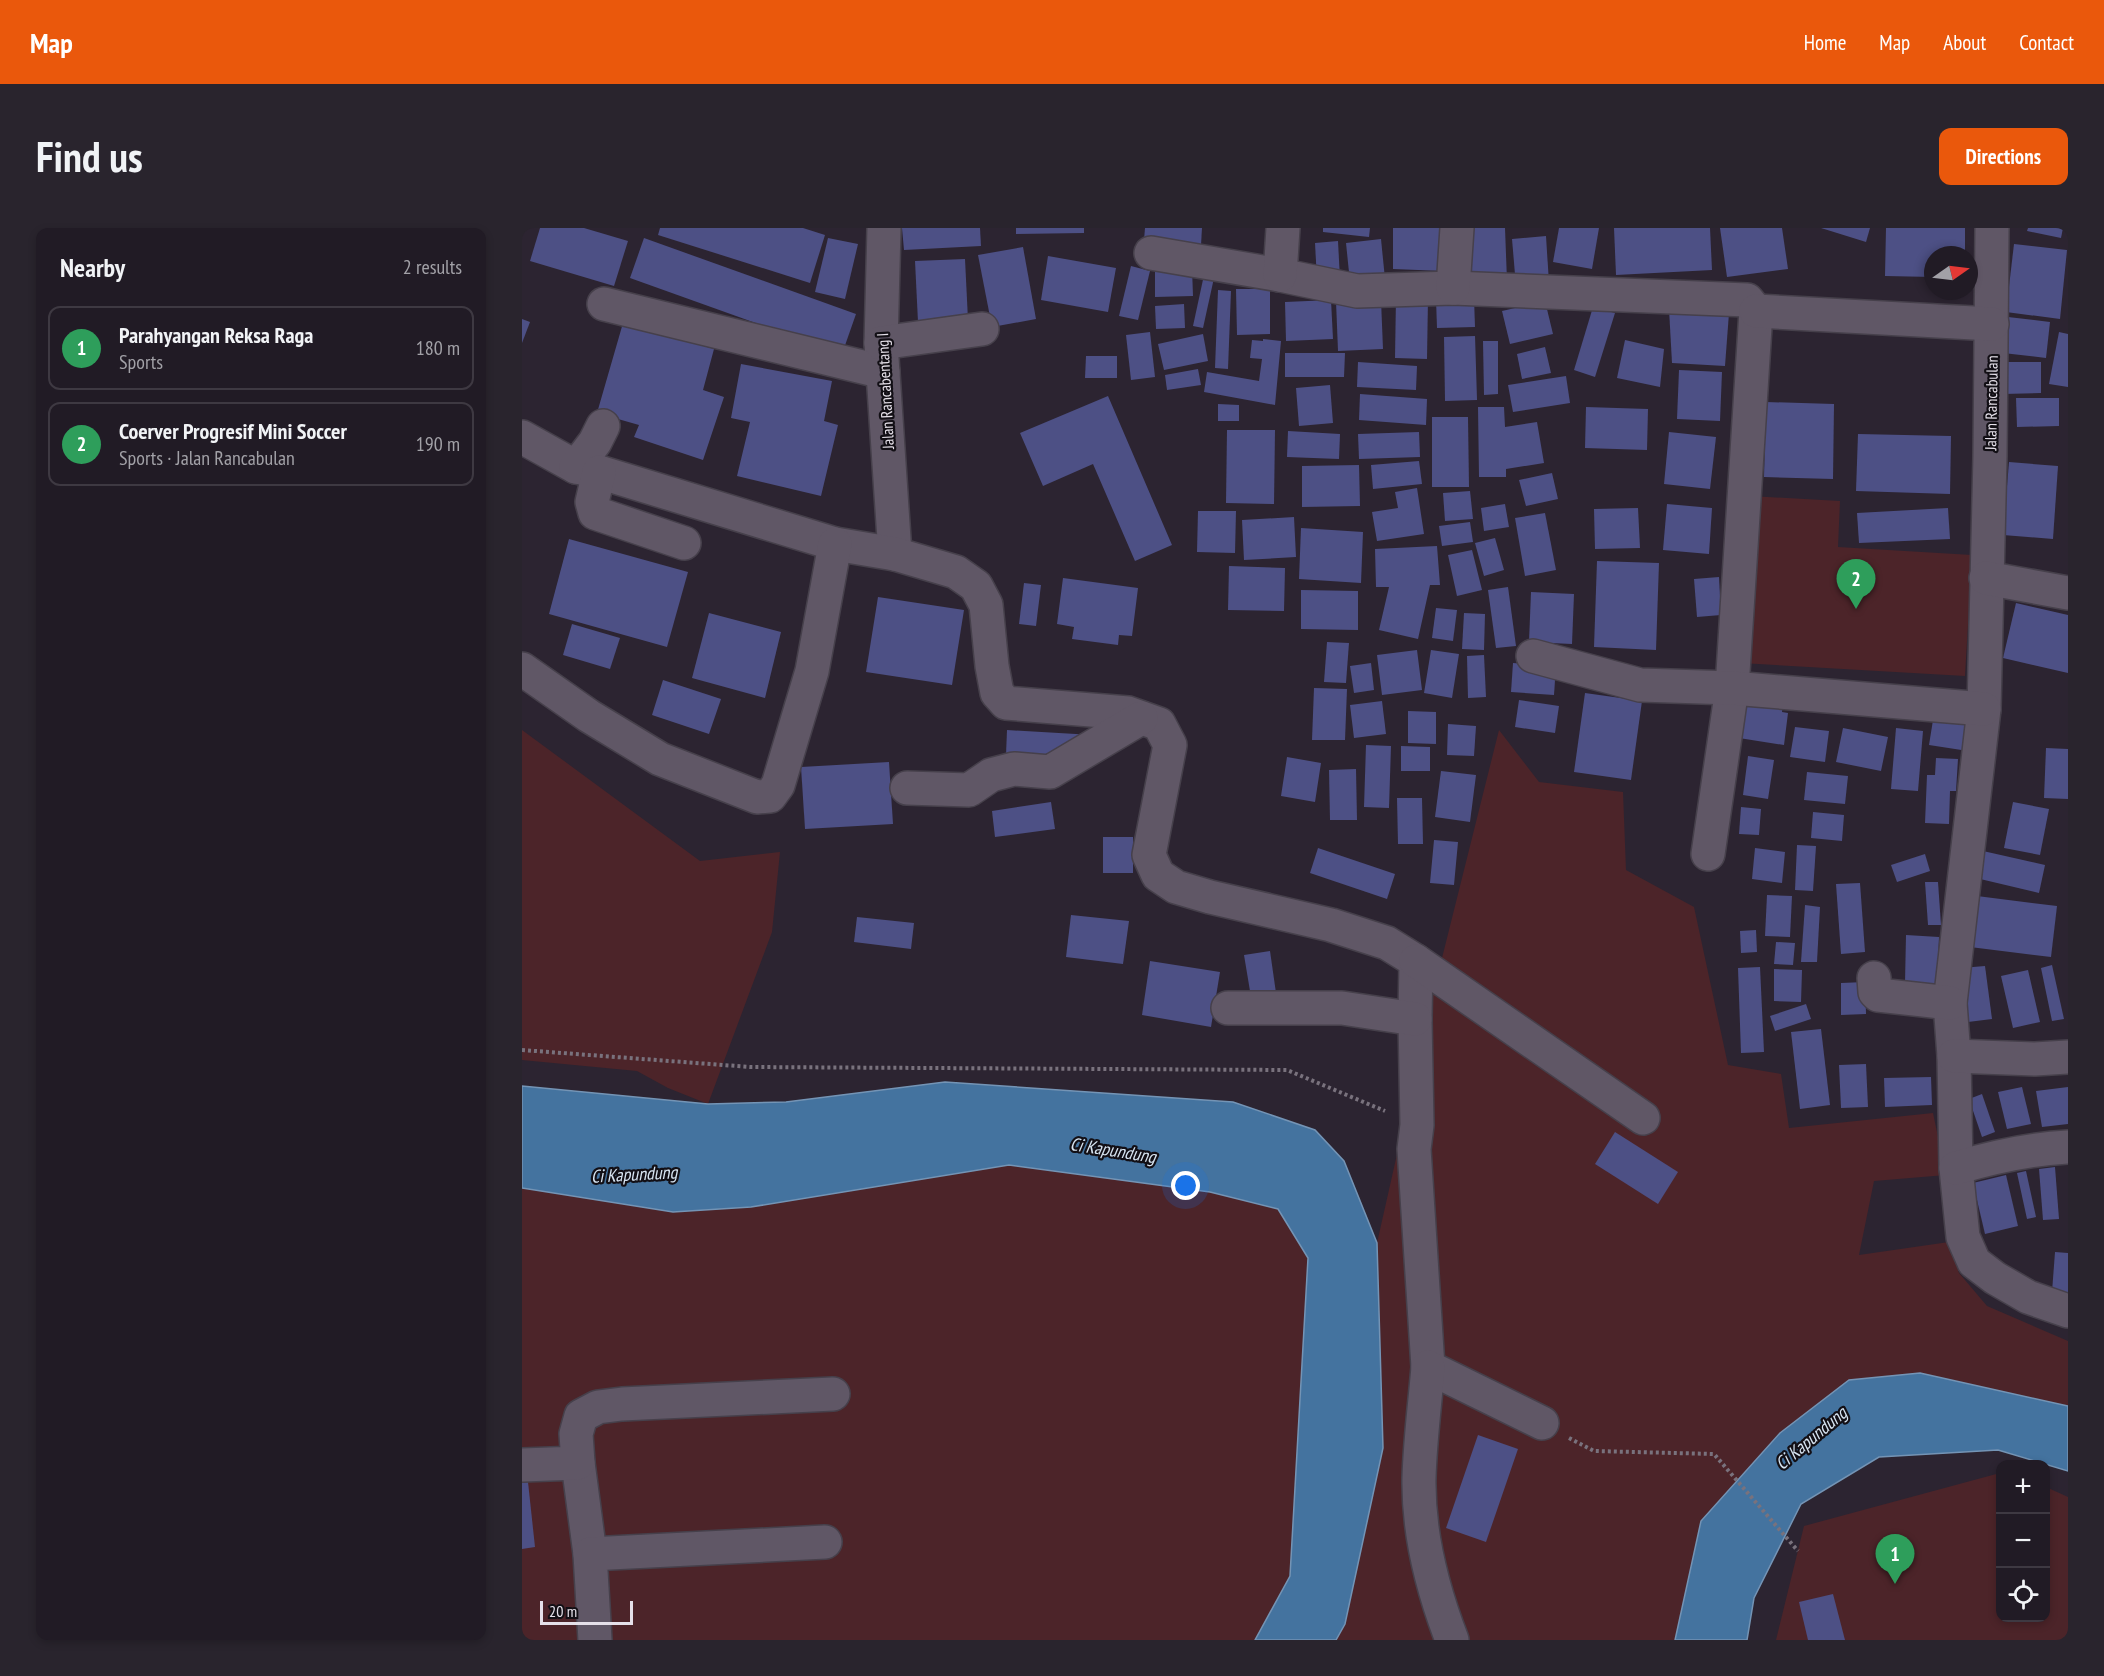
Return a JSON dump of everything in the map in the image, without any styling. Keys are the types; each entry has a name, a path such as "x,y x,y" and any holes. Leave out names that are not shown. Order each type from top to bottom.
{"street":[{"name":"Jalan Rancabentang I","path":"884,228 882,358 895,554"},
{"path":"1280,274 1282,228"},
{"path":"1453,288 1457,228"},
{"name":"Jalan Rancabulan","path":"1992,228 1984,709 1950,1003 1954,1056 1956,1168 1963,1237 1974,1262 1995,1278 2028,1297 2068,1311"},
{"path":"1151,253 1280,274 1358,291 1453,288 1747,300 1756,310 1992,324"},
{"path":"604,304 882,358 982,329"},
{"path":"1708,854 1731,688 1756,310"},
{"path":"603,426 595,442 587,470 591,502 595,513 684,543"},
{"path":"522,438 587,470 835,544 895,554 956,572 976,586 986,605 997,693 1006,703 1128,713 1160,724 1170,745 1149,855 1158,875 1176,887 1331,925 1387,943 1643,1118"},
{"path":"522,669 589,716 660,759 757,797 770,796 778,785 812,671 835,544"},
{"path":"1986,578 2068,593"},
{"path":"1533,656 1640,685 1731,688 1984,709"},
{"path":"907,788 969,790 992,775 1014,769 1050,772 1141,718"},
{"path":"1416,961 1418,1125 1414,1149 1428,1367 1419,1477 1421,1517 1428,1567 1452,1640"},
{"path":"1874,978 1875,992 1878,995 1950,1003"},
{"path":"1227,1008 1342,1008 1415,1019"},
{"path":"1954,1056 2035,1059 2068,1057"},
{"path":"1956,1168 1996,1156 2068,1147"},
{"path":"1428,1367 1542,1423"},
{"path":"596,1640 590,1554 576,1434 581,1416 597,1407 622,1404 833,1394"},
{"path":"522,1465 578,1463"},
{"path":"590,1554 825,1542"}],"path":[{"path":"522,1050 750,1067 1287,1070 1418,1125"},
{"path":"1542,1423 1594,1451 1714,1454 1798,1551"}],"shaded area":[{"path":"1750,496 1840,501 1838,547 1972,555 1965,676 1741,663"},
{"path":"522,730 700,861 780,852 772,932 708,1104 668,1088 637,1071 522,1060"},
{"path":"1499,730 1539,782 1623,792 1626,870 1694,907 1728,1065 1781,1074 1789,1128 1933,1113 1946,1175 1874,1181 1859,1255 1949,1242 1959,1273 1987,1306 2068,1341 2068,1406 1920,1373 1701,1521 1675,1640 1336,1640 1345,1624 1383,1448 1377,1243 1434,990"},
{"path":"1009,1165 1210,1192 1278,1209 1308,1258 1290,1576 1255,1640 522,1640 522,1188 673,1212 751,1207"},
{"path":"1996,1474 1996,1622 2050,1622 2050,1489 2068,1497 2068,1640 1776,1640 1804,1526"}],"water":[{"name":"Ci Kapundung","path":"945,1082 1233,1102 1315,1130 1344,1161 1377,1243 1383,1448 1345,1624 1336,1640 1255,1640 1290,1576 1308,1258 1278,1209 1210,1192 1009,1165 751,1207 673,1212 522,1188 522,1086 708,1104 786,1102"},
{"name":"Ci Kapundung","path":"1920,1373 2068,1406 2068,1471 2050,1466 2050,1460 2031,1460 1998,1450 1879,1457 1801,1504 1754,1598 1747,1640 1675,1640 1701,1521 1780,1433 1849,1380"}],"building":[{"path":"540,228 584,228 628,241 614,286 530,261"},
{"path":"660,228 803,228 825,235 810,283 658,235"},
{"path":"902,228 980,228 981,246 904,250"},
{"path":"1016,228 1084,228 1084,233 1016,234"},
{"path":"1145,228 1202,228 1201,245 1144,240"},
{"path":"1323,228 1370,228 1369,237 1323,232"},
{"path":"1393,228 1443,228 1443,271 1393,269"},
{"path":"1468,228 1505,228 1507,281 1462,276"},
{"path":"1559,228 1599,228 1592,269 1553,262"},
{"path":"1614,228 1710,228 1712,270 1616,275"},
{"path":"1720,228 1782,228 1788,269 1727,277"},
{"path":"1821,228 1870,228 1866,242"},
{"path":"1886,228 1965,228 1965,246 1924,246 1924,277 1885,276"},
{"path":"2028,228 2063,228 2061,238 2027,231"},
{"path":"1546,236 1549,283 1516,286 1512,239"},
{"path":"644,238 856,314 842,354 630,278"},
{"path":"828,238 858,244 845,299 815,292"},
{"path":"1381,239 1385,279 1350,282 1346,243"},
{"path":"1338,241 1340,279 1317,280 1315,243"},
{"path":"2014,244 2067,250 2060,319 2006,312"},
{"path":"1023,247 1036,319 992,327 978,255"},
{"path":"1048,256 1116,268 1108,312 1041,300"},
{"path":"965,259 968,320 918,322 915,261"},
{"path":"1131,266 1150,271 1138,320 1119,316"},
{"path":"1155,268 1192,268 1193,296 1155,297"},
{"path":"1204,275 1214,278 1203,328 1193,326"},
{"path":"1236,289 1270,289 1270,334 1237,335"},
{"path":"1218,290 1231,291 1228,369 1215,368"},
{"path":"1396,297 1428,298 1427,359 1395,358"},
{"path":"1474,298 1475,327 1437,328 1436,299"},
{"path":"1331,300 1333,339 1286,341 1285,302"},
{"path":"1381,300 1383,349 1338,351 1336,301"},
{"path":"1545,301 1553,334 1510,344 1502,311"},
{"path":"1184,304 1185,328 1156,329 1155,306"},
{"path":"1593,307 1615,313 1595,377 1574,370"},
{"path":"1669,309 1729,313 1725,366 1672,363"},
{"path":"2008,317 2050,322 2046,358 2003,353"},
{"path":"522,319 530,322 522,343"},
{"path":"623,323 714,349 703,390 724,397 703,460 634,437 639,425 597,413"},
{"path":"1150,332 1155,377 1131,380 1126,335"},
{"path":"2059,332 2068,334 2068,387 2049,384"},
{"path":"1203,334 1208,361 1164,370 1158,344"},
{"path":"1475,336 1477,400 1445,401 1444,337"},
{"path":"1263,339 1281,341 1275,405 1204,392 1207,372 1259,381 1262,359 1250,358 1252,340 1263,341"},
{"path":"1625,340 1664,349 1660,387 1617,378"},
{"path":"1483,341 1498,341 1498,394 1484,395"},
{"path":"1545,347 1551,373 1522,379 1517,354"},
{"path":"1285,353 1345,353 1344,377 1285,377"},
{"path":"1086,356 1117,356 1117,378 1085,378"},
{"path":"1358,362 1417,366 1416,390 1357,387"},
{"path":"2002,362 2041,362 2041,393 2003,394"},
{"path":"741,364 832,381 824,421 838,425 821,496 737,476 750,422 731,418"},
{"path":"1198,369 1201,385 1167,390 1165,375"},
{"path":"1679,370 1722,372 1720,421 1677,419"},
{"path":"1566,376 1570,403 1513,412 1508,385"},
{"path":"1330,385 1333,423 1299,426 1296,388"},
{"path":"1360,394 1427,399 1426,425 1359,420"},
{"path":"1108,396 1172,545 1135,561 1093,464 1043,486 1020,433"},
{"path":"2016,398 2059,398 2059,426 2017,427"},
{"path":"1766,402 1834,404 1833,479 1764,477"},
{"path":"1218,404 1239,405 1239,421 1218,421"},
{"path":"1478,407 1504,407 1505,427 1537,422 1544,463 1506,469 1506,477 1479,477"},
{"path":"1586,407 1648,409 1647,450 1585,448"},
{"path":"1432,417 1468,417 1469,487 1432,487"},
{"path":"1227,430 1275,430 1274,504 1226,503"},
{"path":"1288,431 1340,434 1339,459 1287,457"},
{"path":"1419,432 1420,457 1359,459 1358,434"},
{"path":"1669,432 1716,437 1710,489 1664,484"},
{"path":"1858,434 1951,436 1950,494 1856,491"},
{"path":"1419,461 1422,484 1373,489 1371,465"},
{"path":"2009,462 2058,466 2053,539 2003,535"},
{"path":"1359,465 1360,506 1302,507 1302,466"},
{"path":"1552,473 1558,499 1526,506 1519,480"},
{"path":"1417,488 1424,534 1377,541 1372,512 1398,508 1395,492"},
{"path":"1470,491 1473,519 1445,521 1443,493"},
{"path":"1505,504 1509,527 1484,531 1481,508"},
{"path":"1667,504 1712,508 1709,554 1663,550"},
{"path":"1638,508 1640,548 1595,549 1594,509"},
{"path":"1948,508 1950,539 1859,543 1857,513"},
{"path":"1198,511 1236,511 1235,553 1197,552"},
{"path":"1545,513 1556,570 1525,576 1515,518"},
{"path":"1294,517 1296,557 1244,560 1242,520"},
{"path":"1470,522 1473,542 1442,546 1439,526"},
{"path":"1301,528 1363,532 1361,583 1299,579"},
{"path":"1495,538 1504,570 1484,576 1475,543"},
{"path":"569,539 688,572 667,647 549,614"},
{"path":"1437,546 1440,585 1430,585 1418,639 1379,630 1389,587 1376,587 1375,549"},
{"path":"1472,550 1482,590 1457,596 1448,555"},
{"path":"1597,561 1659,563 1656,650 1594,647"},
{"path":"1229,566 1285,568 1284,611 1228,610"},
{"path":"1719,577 1721,615 1697,617 1694,579"},
{"path":"1063,578 1138,588 1132,636 1119,635 1118,645 1072,639 1074,627 1057,624"},
{"path":"1024,583 1041,585 1036,626 1019,624"},
{"path":"1508,587 1516,646 1496,648 1488,590"},
{"path":"1301,590 1358,591 1358,630 1301,629"},
{"path":"1531,592 1574,594 1572,644 1529,642"},
{"path":"878,597 964,610 952,685 866,672"},
{"path":"2016,603 2068,615 2068,673 2003,658"},
{"path":"1436,608 1457,610 1453,641 1432,638"},
{"path":"709,613 781,632 765,698 692,678"},
{"path":"1464,613 1485,614 1484,650 1462,649"},
{"path":"572,624 620,638 610,669 563,655"},
{"path":"1327,642 1349,643 1346,683 1324,682"},
{"path":"1417,650 1422,690 1382,695 1377,655"},
{"path":"1431,650 1459,654 1452,698 1424,693"},
{"path":"1484,655 1486,697 1468,698 1467,656"},
{"path":"1371,663 1374,690 1354,693 1350,666"},
{"path":"1513,663 1556,666 1554,695 1511,692"},
{"path":"663,680 721,699 709,734 652,715"},
{"path":"1314,688 1347,689 1345,740 1312,740"},
{"path":"1746,691 1783,702 1782,712 1788,713 1784,745 1739,738"},
{"path":"1585,693 1642,701 1631,780 1574,772"},
{"path":"1519,700 1559,706 1555,733 1515,727"},
{"path":"1382,701 1386,734 1354,738 1350,705"},
{"path":"1408,711 1436,712 1436,744 1408,743"},
{"path":"1933,720 1971,725 1968,751 1929,745"},
{"path":"1448,724 1476,726 1474,756 1447,755"},
{"path":"1795,727 1829,731 1825,762 1790,757"},
{"path":"1843,728 1888,737 1881,771 1836,762"},
{"path":"1896,728 1923,731 1918,791 1891,789"},
{"path":"1007,730 1093,735 1092,760 1006,755"},
{"path":"1366,745 1391,746 1389,808 1364,807"},
{"path":"1401,746 1430,747 1430,771 1401,771"},
{"path":"2046,748 2068,749 2068,799 2044,798"},
{"path":"1748,756 1774,760 1768,799 1743,795"},
{"path":"1287,757 1321,763 1315,802 1281,796"},
{"path":"1936,758 1958,759 1956,791 1950,791 1949,824 1925,823 1927,775 1935,775"},
{"path":"889,762 893,824 805,829 801,767"},
{"path":"1356,769 1357,820 1330,820 1329,770"},
{"path":"1441,771 1476,775 1470,822 1435,817"},
{"path":"1807,772 1848,776 1845,804 1804,800"},
{"path":"1397,798 1422,798 1423,844 1398,844"},
{"path":"1051,802 1055,829 995,837 992,811"},
{"path":"2013,802 2049,809 2040,855 2004,848"},
{"path":"1741,807 1761,809 1759,835 1739,834"},
{"path":"1813,812 1844,815 1842,841 1811,838"},
{"path":"1103,837 1133,837 1133,873 1103,873"},
{"path":"1434,840 1458,842 1454,885 1430,883"},
{"path":"1797,845 1816,846 1813,891 1795,890"},
{"path":"1318,848 1395,874 1387,899 1310,873"},
{"path":"1755,848 1785,852 1782,883 1752,879"},
{"path":"1983,851 2045,865 2039,893 1976,878"},
{"path":"1925,854 1930,871 1897,882 1891,865"},
{"path":"1925,882 1938,882 1941,925 1928,925"},
{"path":"1860,883 1865,952 1841,954 1836,884"},
{"path":"1767,895 1792,896 1790,937 1765,936"},
{"path":"1977,896 2057,906 2051,957 1970,947"},
{"path":"1805,905 1820,907 1817,962 1801,962"},
{"path":"1071,915 1129,921 1123,964 1066,957"},
{"path":"857,917 914,923 911,949 854,942"},
{"path":"1756,930 1757,952 1741,953 1740,931"},
{"path":"1906,935 1939,937 1937,984 1905,983"},
{"path":"1776,942 1795,943 1793,965 1774,964"},
{"path":"1270,951 1276,993 1251,997 1244,955"},
{"path":"1150,961 1220,972 1211,1027 1142,1015"},
{"path":"2052,965 2064,1019 2052,1021 2041,968"},
{"path":"1985,966 1992,1019 1968,1022 1961,968"},
{"path":"1760,967 1764,1052 1741,1053 1738,968"},
{"path":"1774,969 1802,970 1801,1002 1774,1001"},
{"path":"2028,970 2040,1022 2013,1028 2001,976"},
{"path":"1865,982 1866,1014 1841,1015 1841,983"},
{"path":"1806,1004 1811,1019 1775,1031 1770,1016"},
{"path":"1821,1029 1830,1105 1800,1109 1791,1032"},
{"path":"1866,1064 1868,1107 1841,1108 1839,1065"},
{"path":"1931,1077 1932,1105 1885,1107 1884,1078"},
{"path":"2022,1087 2031,1124 2007,1129 1998,1092"},
{"path":"2068,1087 2068,1124 2042,1127 2036,1091"},
{"path":"1982,1094 1995,1132 1982,1137 1969,1099"},
{"path":"1615,1132 1678,1172 1658,1204 1595,1164"},
{"path":"2055,1167 2059,1219 2043,1220 2039,1169"},
{"path":"2026,1171 2036,1217 2027,1219 2017,1173"},
{"path":"2006,1175 2018,1226 1985,1234 1973,1183"},
{"path":"2055,1252 2068,1253 2068,1293 2052,1292"},
{"path":"1478,1435 1518,1449 1486,1542 1446,1528"},
{"path":"528,1482 535,1547 522,1549 522,1483"},
{"path":"1833,1594 1845,1640 1808,1640 1799,1602"}],"place":[{"name":"Coerver Progresif Mini Soccer","path":"1856,609"},
{"name":"Parahyangan Reksa Raga","path":"1895,1584"}]}
